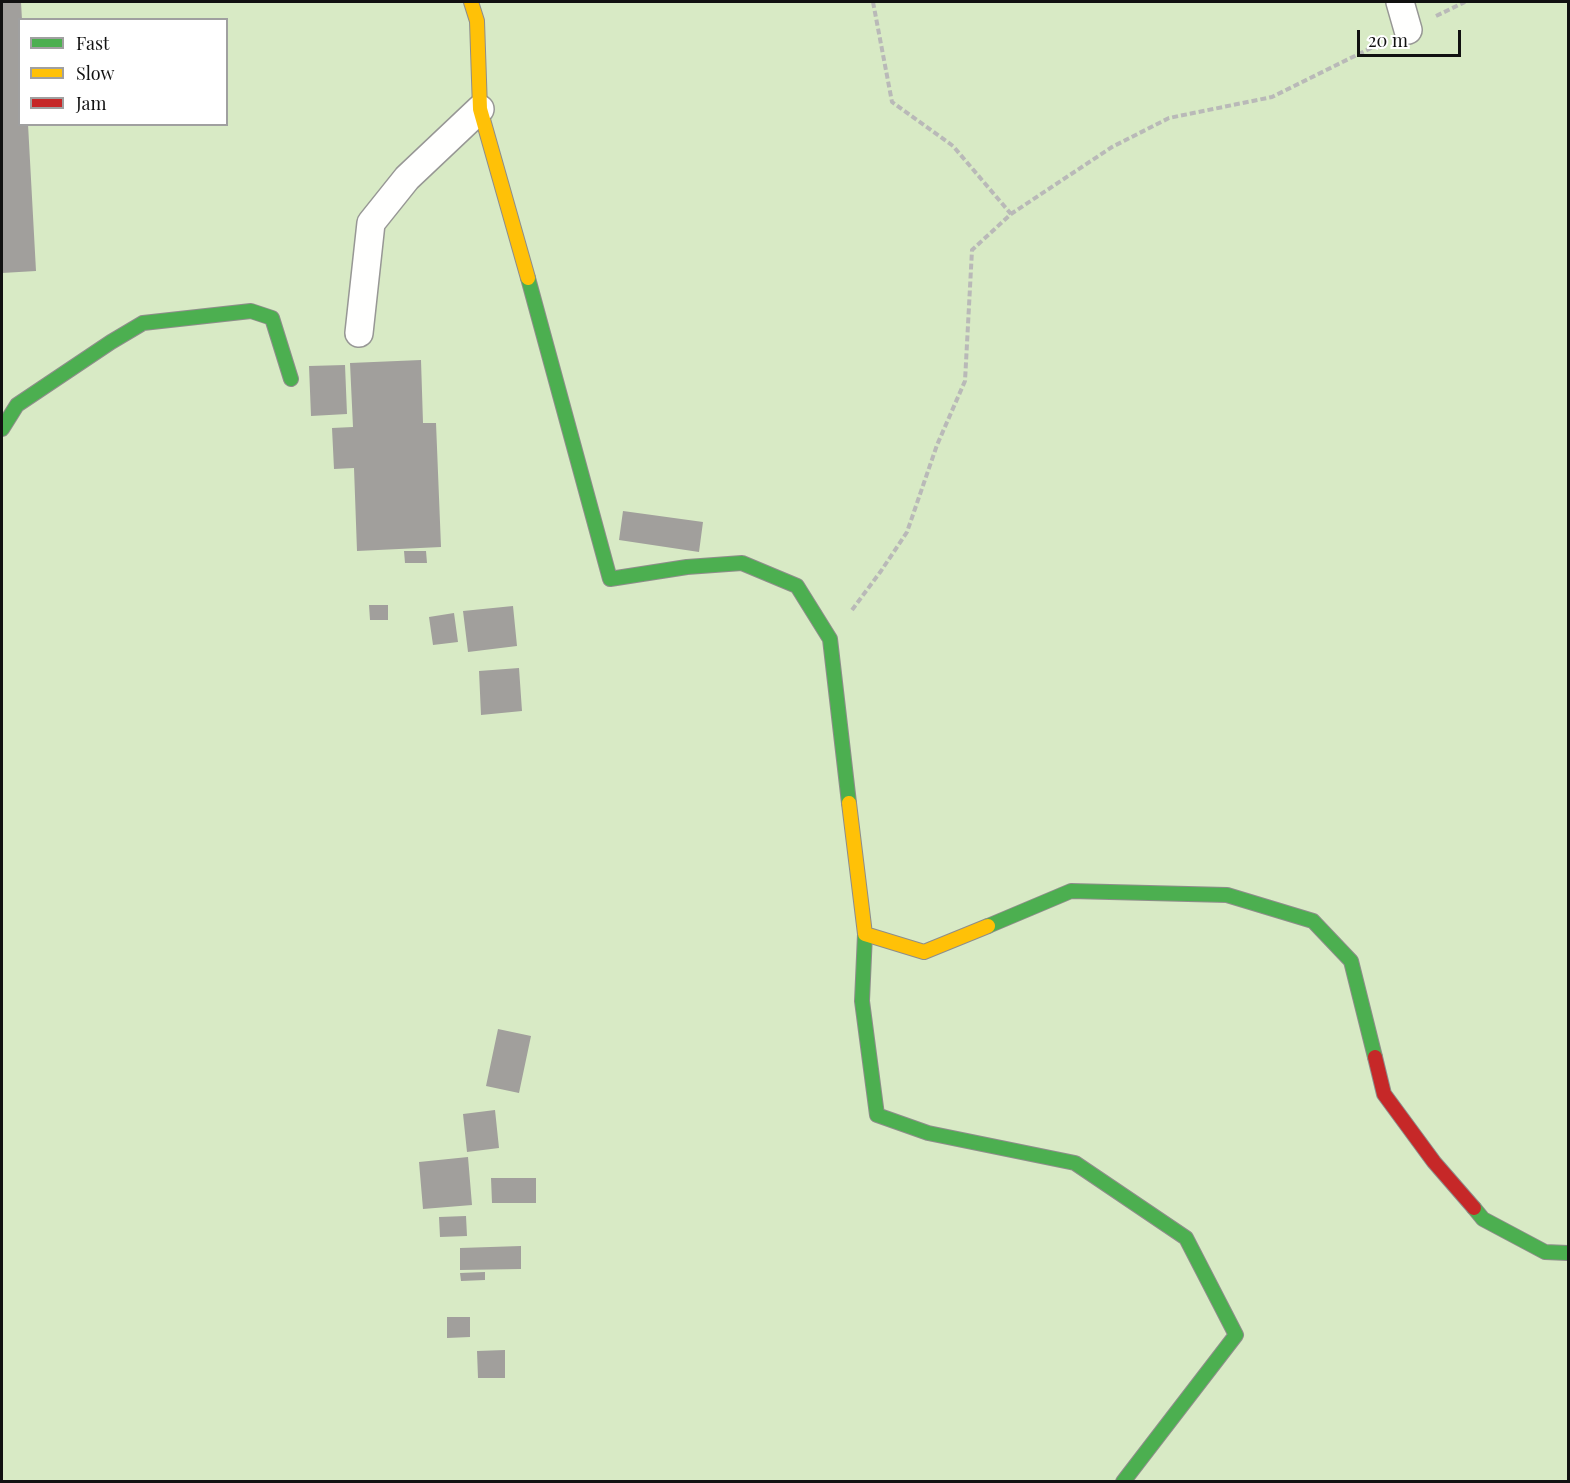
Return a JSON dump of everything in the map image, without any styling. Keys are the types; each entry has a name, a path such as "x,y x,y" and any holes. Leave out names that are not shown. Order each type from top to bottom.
{"street":[{"path":"471,2 477,21 480,108 543,329 610,579 687,567 742,562 798,586 830,639 865,934 862,1001 877,1115 928,1133 1075,1163 1186,1238 1236,1335 1123,1482"},
{"path":"1400,2 1408,30"},
{"path":"359,333 371,223 407,178 480,108"},
{"path":"2,429 17,405 143,323 251,310 272,318 291,379"},
{"path":"865,934 924,952 1071,891 1227,895 1312,921 1351,961 1384,1094 1434,1162 1483,1220 1545,1252 1569,1253"}],"path":[{"path":"873,2 892,102 953,146 1011,214"},
{"path":"830,639 907,532 937,445 965,381 972,250 1011,214 1112,147 1169,118 1272,97 1465,2"}],"green space":[{"path":"2,2 1568,2 1568,1481 2,1481"}],"building":[{"path":"2,2 21,2 22,18 18,18 18,126 28,126 36,271 2,273"},
{"path":"421,360 423,423 436,423 441,547 357,551 354,468 334,469 332,428 353,427 350,363"},
{"path":"345,365 347,414 311,416 309,366"},
{"path":"623,511 703,522 699,552 619,540"},
{"path":"404,551 426,551 427,563 405,563"},
{"path":"369,605 388,605 388,620 370,620"},
{"path":"513,606 517,646 468,652 463,611"},
{"path":"454,613 458,642 433,645 429,617"},
{"path":"519,668 522,711 481,715 479,671"},
{"path":"498,1029 531,1036 519,1093 486,1086"},
{"path":"495,1110 499,1148 467,1152 463,1114"},
{"path":"468,1157 472,1205 423,1209 419,1162"},
{"path":"491,1178 536,1178 536,1203 492,1203"},
{"path":"466,1216 467,1236 440,1237 439,1217"},
{"path":"521,1246 521,1269 460,1270 460,1248"},
{"path":"485,1272 485,1280 461,1281 460,1273"},
{"path":"447,1317 470,1317 470,1337 447,1338"},
{"path":"505,1350 505,1378 478,1378 477,1351"}],"traffic: fast":[{"path":"528,278 610,579 687,567 742,563 797,586 830,639 849,803"},
{"path":"2,429 17,405 143,323 251,311 272,318 291,379"},
{"path":"988,926 1071,891 1227,895 1313,921 1351,961 1375,1057"},
{"path":"865,934 862,1001 877,1115 928,1133 1075,1163 1186,1238 1236,1335 1123,1482"},
{"path":"1474,1208 1483,1219 1545,1252 1568,1253"}],"traffic: slow":[{"path":"471,2 477,21 480,109 528,278"},
{"path":"849,803 865,934 924,952 988,926"}],"traffic: jam":[{"path":"1375,1057 1384,1094 1434,1162 1474,1208"}]}
